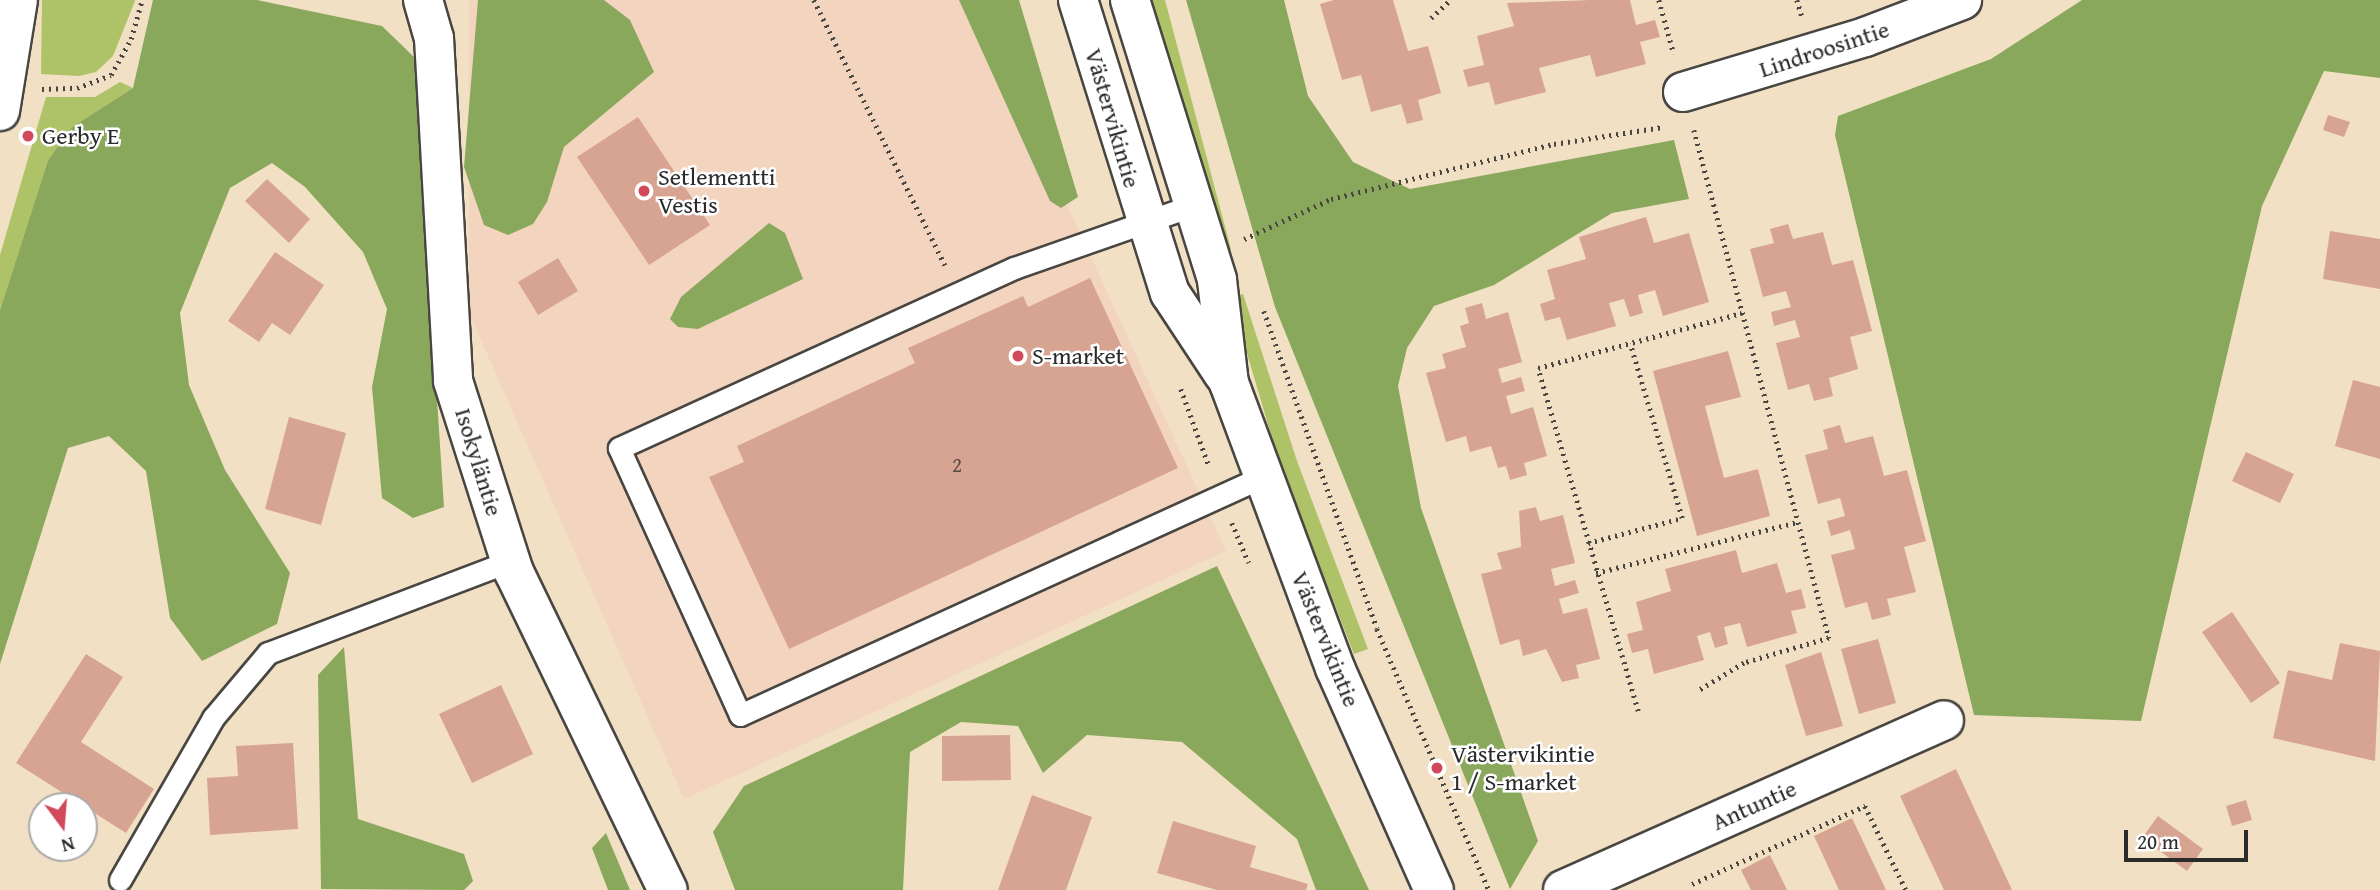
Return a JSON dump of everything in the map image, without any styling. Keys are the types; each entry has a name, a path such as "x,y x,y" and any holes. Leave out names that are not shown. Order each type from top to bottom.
{"street":[{"path":"0,111 18,0"},
{"name":"Isokyläntie","path":"422,0 434,38 453,381 510,561 668,890"},
{"name":"Västervikintie","path":"1078,0 1143,219 1170,293 1229,383"},
{"name":"Västervikintie","path":"1130,0 1217,280 1229,383 1335,668 1434,890"},
{"name":"Lindroosintie","path":"1687,107 1962,0"},
{"name":"Antuntie","path":"1563,890 1944,720"}],"lane":[{"path":"1194,205 1143,219 959,293 619,448 740,715 1262,477"},
{"path":"120,880 213,718 268,653 510,561"}],"path":[{"path":"36,100 38,89 77,88 111,75 131,39 142,0"},
{"path":"814,0 959,293"},
{"path":"1431,18 1450,0"},
{"path":"1659,0 1829,638 1744,663 1698,691"},
{"path":"1241,241 1331,199 1554,144 1687,107"},
{"path":"1237,228 1243,251"},
{"path":"1262,307 1377,629 1489,890"},
{"path":"1638,711 1538,369 1742,313"},
{"path":"1588,543 1682,518 1630,344"},
{"path":"1596,573 1798,522"},
{"path":"1845,764 1906,890"},
{"path":"1692,884 1866,806"}],"shaded area":[{"path":"469,0 973,0 1226,551 684,799 469,313"}],"green space":[{"path":"42,0 135,1 113,56 96,72 79,76 41,74"},
{"path":"153,0 257,0 382,26 415,58 444,507 413,518 382,498 372,387 387,309 363,252 305,187 272,163 230,188 180,313 189,385 225,470 290,573 277,624 202,661 170,618 146,471 109,436 68,448 0,664 0,310 48,160 72,127 133,88"},
{"path":"478,0 604,0 630,20 654,72 564,147 547,202 533,224 508,235 484,225 464,167"},
{"path":"959,0 1019,0 1078,197 1061,208 1050,201"},
{"path":"1150,0 1165,0 1231,249 1223,264"},
{"path":"1186,0 1284,0 1308,96 1353,162 1410,189 1674,140 1689,199 1612,213 1494,285 1434,306 1407,348 1398,386 1421,508 1538,841 1510,889 1275,307"},
{"path":"2082,0 2380,0 2380,78 2324,71 2262,206 2141,721 1974,715 1835,135 1838,116 1991,59"},
{"path":"120,82 133,88 72,127 48,160 0,310 0,255 46,97 95,97"},
{"path":"769,223 785,233 803,279 698,329 678,327 670,319 681,297"},
{"path":"1243,294 1297,461 1368,649 1354,654 1280,465 1230,296"},
{"path":"1217,566 1369,890 1316,890 1297,839 1182,742 1087,735 1043,773 1018,726 961,722 910,752 903,890 735,890 713,832 744,786"},
{"path":"344,647 358,819 464,854 473,881 464,890 321,889 318,675"},
{"path":"606,833 630,890 608,890 592,848"}],"building":[{"path":"1334,0 1393,0 1408,51 1428,46 1441,93 1418,100 1423,120 1407,124 1401,104 1371,112 1361,75 1342,80 1320,4"},
{"path":"1630,0 1636,25 1655,20 1660,37 1640,42 1646,64 1596,77 1590,55 1539,68 1546,92 1495,105 1489,82 1468,87 1463,70 1484,65 1477,36 1514,26 1507,3"},
{"path":"2328,115 2350,122 2344,137 2323,130"},
{"name":"Setlementti Vestis","path":"638,117 710,225 649,265 577,157"},
{"path":"267,179 310,219 289,243 245,201"},
{"path":"1646,217 1654,243 1689,233 1709,302 1663,316 1655,290 1638,295 1643,313 1630,317 1624,299 1609,303 1616,326 1567,340 1560,317 1545,321 1540,304 1555,299 1547,270 1586,259 1579,237"},
{"path":"1788,224 1793,239 1823,232 1832,265 1853,260 1872,331 1850,337 1858,369 1829,378 1833,396 1814,401 1809,384 1788,390 1776,343 1800,337 1795,320 1774,326 1771,312 1791,307 1786,291 1763,297 1750,249 1774,243 1770,229"},
{"path":"2330,231 2380,239 2380,289 2323,279"},
{"path":"275,252 324,285 290,335 272,323 259,342 228,321"},
{"path":"558,258 578,291 538,315 518,282"},
{"path":"1090,278 1178,468 789,649 709,477 744,462 737,446 915,363 908,348 1023,296 1028,307"},
{"path":"1482,303 1486,319 1508,312 1522,362 1498,369 1502,383 1521,377 1525,391 1506,396 1511,414 1533,407 1547,456 1524,463 1527,475 1510,480 1506,466 1498,468 1491,446 1470,452 1466,436 1446,442 1426,373 1446,368 1442,354 1466,347 1460,326 1469,323 1465,308"},
{"path":"1728,351 1741,397 1705,406 1724,478 1758,469 1770,516 1697,536 1653,371"},
{"path":"2353,380 2380,387 2380,459 2335,446"},
{"path":"289,417 346,433 321,525 265,509"},
{"path":"1840,425 1845,443 1873,436 1884,476 1907,470 1926,541 1904,547 1916,592 1887,599 1891,615 1872,620 1867,602 1845,608 1831,555 1855,549 1850,530 1831,536 1827,521 1845,516 1840,498 1818,504 1805,455 1828,449 1823,430"},
{"path":"2246,452 2294,474 2280,503 2232,481"},
{"path":"1536,507 1540,521 1563,515 1575,563 1551,569 1555,586 1575,580 1579,593 1559,599 1563,614 1587,608 1600,659 1576,665 1579,678 1562,682 1546,649 1523,656 1519,639 1500,645 1481,574 1502,569 1497,553 1521,547 1519,511"},
{"path":"1736,550 1742,573 1777,563 1786,593 1801,589 1806,608 1791,611 1797,633 1747,647 1740,623 1724,627 1728,644 1715,648 1710,632 1697,636 1704,660 1654,674 1648,649 1632,653 1627,634 1643,630 1636,602 1671,591 1665,569"},
{"path":"2232,612 2280,683 2251,703 2202,632"},
{"path":"1878,639 1896,703 1859,714 1841,649"},
{"path":"2340,643 2380,651 2375,761 2273,738 2288,670 2332,680"},
{"path":"1821,652 1843,726 1806,736 1785,665"},
{"path":"86,654 123,677 81,742 154,789 126,833 98,815 98,792 62,792 16,763"},
{"path":"501,685 533,754 472,783 439,714"},
{"path":"1010,735 1011,780 942,781 942,736"},
{"path":"293,743 298,829 210,835 207,778 238,776 236,746"},
{"path":"1956,769 2012,890 1944,890 1900,796"},
{"path":"1032,795 1092,817 1066,890 998,890"},
{"path":"2246,800 2252,820 2232,826 2226,806"},
{"path":"2158,816 2203,849 2187,871 2142,838"},
{"path":"1852,818 1886,890 1839,890 1814,836"},
{"path":"1173,821 1256,846 1250,867 1308,884 1306,890 1217,890 1157,873"},
{"path":"1770,855 1787,890 1751,890 1741,870"}],"place":[{"name":"Gerby E","path":"28,136"},
{"name":"Setlementti Vestis","path":"644,191"},
{"name":"S-market","path":"1018,356"},
{"name":"Västervikintie 1 / S-market","path":"1437,768"}]}
